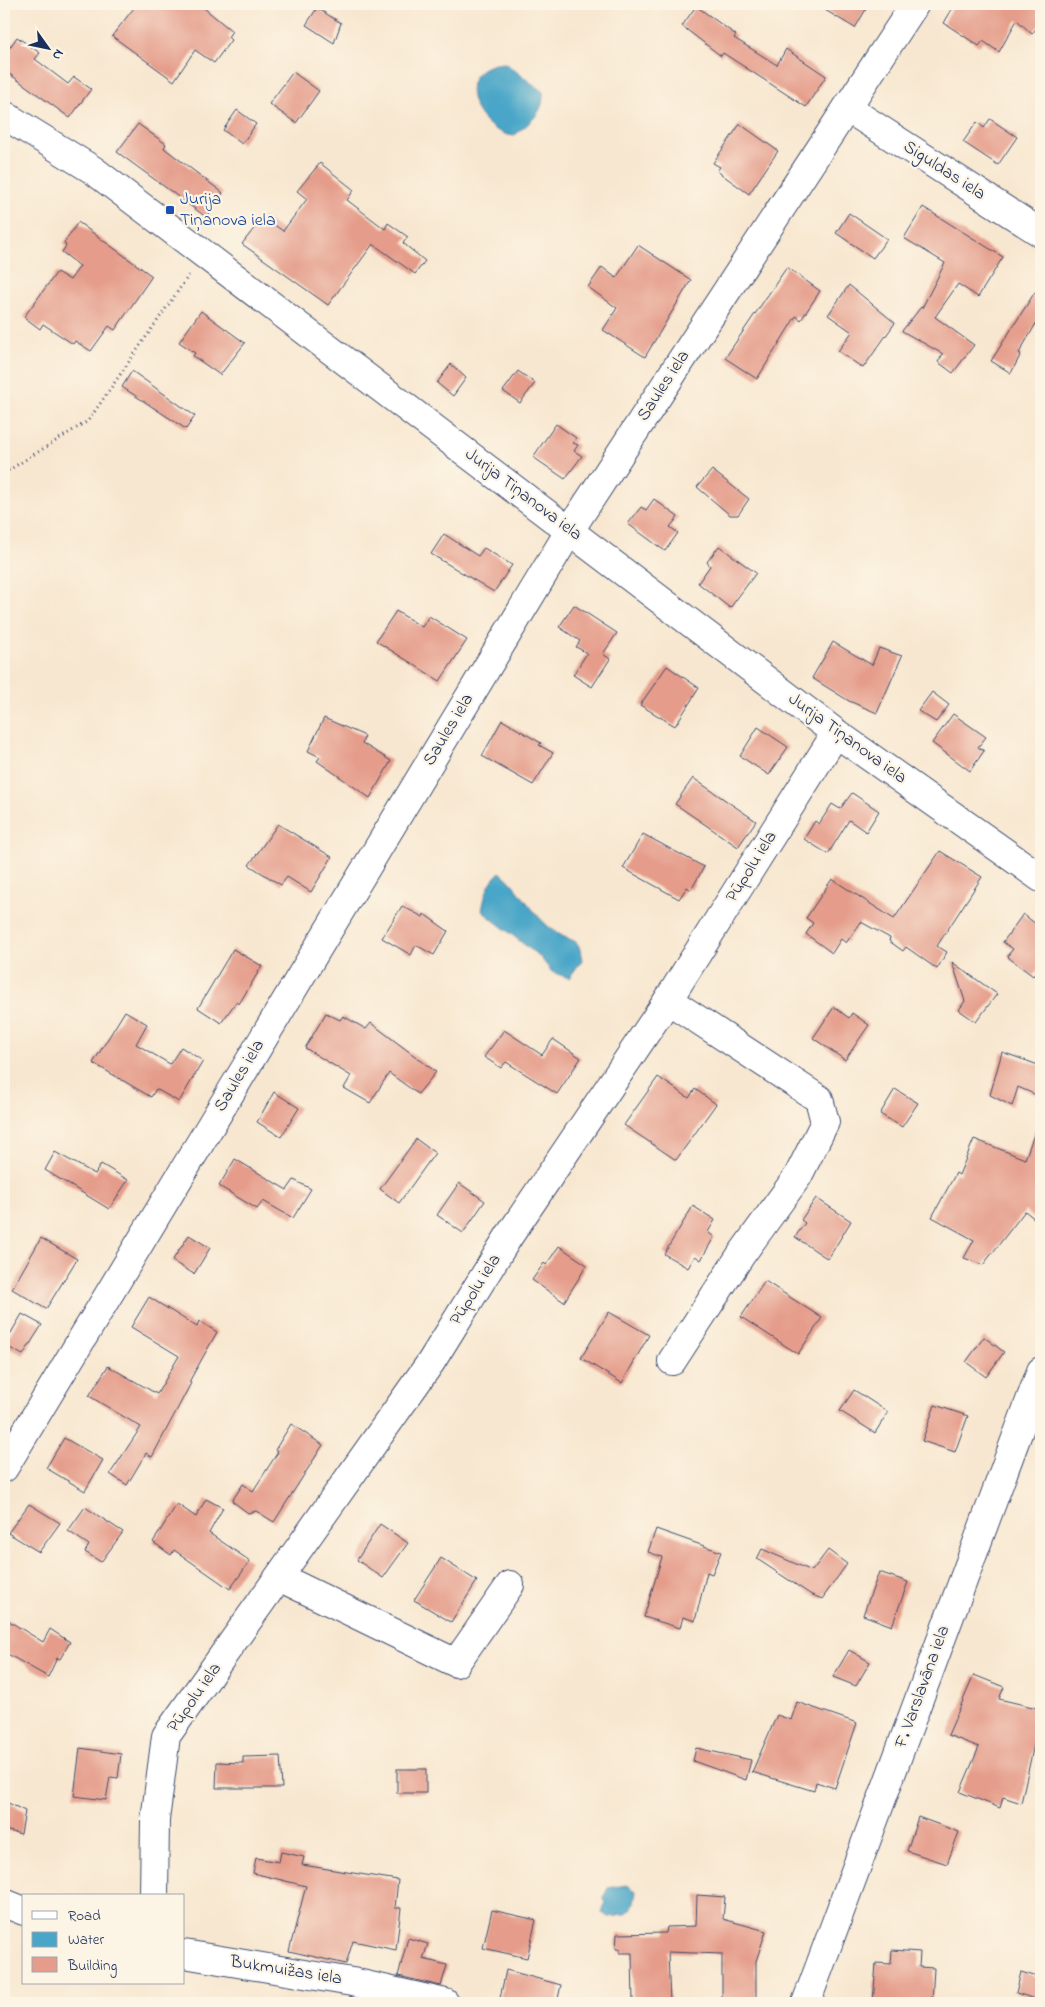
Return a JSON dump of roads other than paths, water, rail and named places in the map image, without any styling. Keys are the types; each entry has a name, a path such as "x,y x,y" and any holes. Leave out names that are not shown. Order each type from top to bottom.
{"street":[{"name":"Saules iela","path":"4,1468 570,530 915,4"},
{"name":"Siguldas iela","path":"847,108 1041,233"},
{"name":"Jurija Tiņanova iela","path":"4,115 93,170 836,733 1041,878"},
{"name":"Pūpolu iela","path":"154,1894 155,1820 166,1736 281,1578 431,1362 509,1236 668,1000 836,733"},
{"path":"668,1000 819,1099 825,1122 798,1176 741,1255 672,1361"},
{"name":"F. Varslavāna iela","path":"806,2003 1041,1371"},
{"path":"281,1578 456,1663 510,1585"},
{"path":"4,1903 22,1910"},
{"name":"Bukmuižas iela","path":"185,1954 352,1982 445,2003"}],"water":[{"path":"505,63 543,92 543,100 538,112 514,136 499,132 487,123 472,99 472,86 476,75 487,67"},
{"path":"500,872 515,887 542,921 559,934 575,942 579,947 582,960 569,978 552,972 540,957 482,911 488,889"},
{"path":"627,1885 636,1891 632,1908 622,1915 609,1917 602,1913 606,1902 603,1898 608,1888"}],"place":[{"name":"Jurija Tiņanova iela","path":"170,210"}]}
